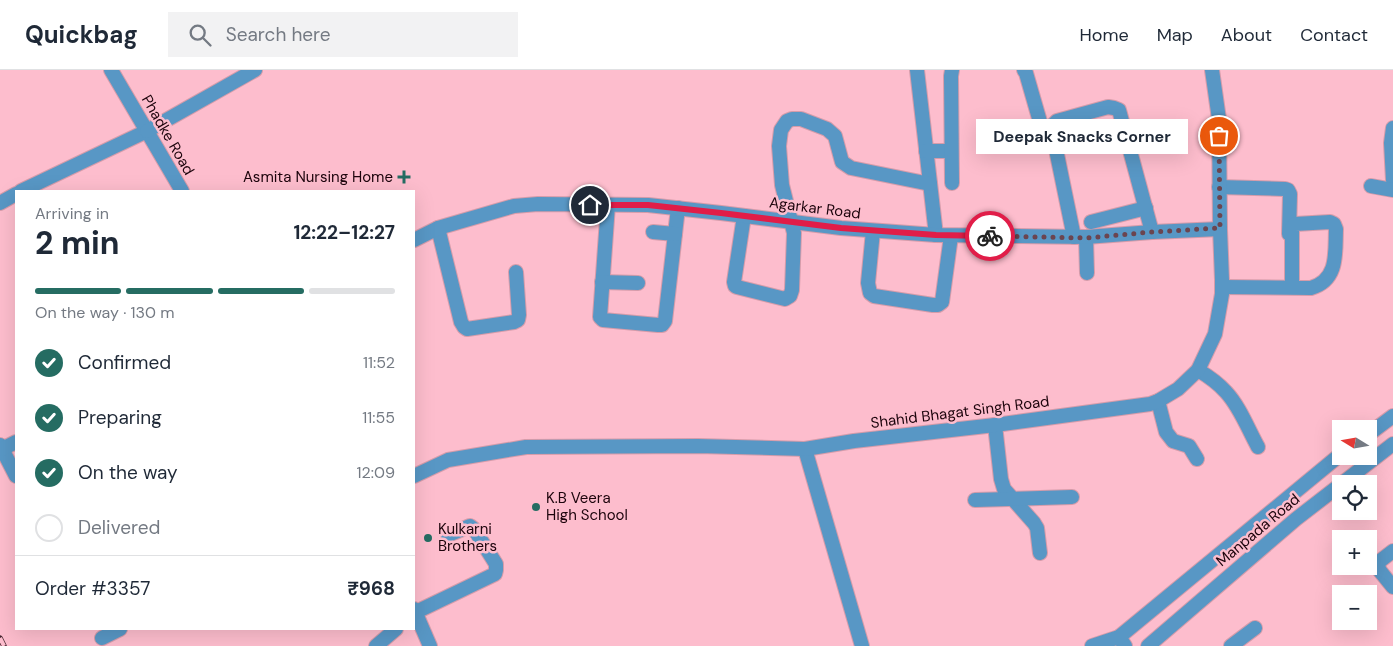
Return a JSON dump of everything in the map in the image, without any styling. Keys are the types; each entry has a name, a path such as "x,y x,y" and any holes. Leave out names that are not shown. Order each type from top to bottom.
{"street":[{"name":"Phadke Road","path":"111,70 181,190"},
{"path":"23,190 148,131 255,70"},
{"path":"917,70 936,235"},
{"path":"952,70 952,183"},
{"path":"1024,70 1058,186 1087,273"},
{"name":"Shahid Bhagat Singh Road","path":"415,476 448,460 526,447 698,446 804,449 1158,402 1178,389 1198,370 1215,334 1222,294 1218,119 1212,70"},
{"path":"1074,237 1052,130 1053,125 1057,121 1108,107 1119,110 1152,232"},
{"path":"744,216 734,282 735,286 785,299 790,296 792,290 794,233 782,185 779,146 781,130 787,121 792,119 801,120 828,129 835,136 842,162 851,168 930,184"},
{"path":"1393,128 1391,143 1393,180"},
{"path":"926,150 951,151"},
{"path":"1219,186 1285,189 1290,194 1286,278 1222,283"},
{"path":"1371,186 1393,190"},
{"path":"0,203 15,195"},
{"name":"Agarkar Road","path":"415,240 438,228 525,204 648,205 841,228 951,236 1074,237 1220,228"},
{"path":"608,205 600,313 603,320 662,325 665,321 678,208"},
{"path":"1091,222 1146,208"},
{"path":"1222,283 1292,287 1311,288 1320,285 1328,278 1334,267 1336,229 1334,224 1330,222 1295,224 1292,228 1292,287"},
{"path":"438,228 461,322 468,330 518,320 516,272"},
{"path":"873,231 868,283 870,293 874,296 933,305 938,305 942,302 951,236"},
{"path":"653,232 675,234"},
{"path":"602,282 638,284"},
{"path":"1198,370 1219,384 1227,392 1258,447"},
{"path":"1158,402 1166,432 1173,441 1188,446 1197,459"},
{"path":"1378,427 1393,416"},
{"path":"995,425 1001,479 1004,489 1037,528 1040,553"},
{"path":"15,442 1,447 15,474"},
{"name":"Manpada Road","path":"1148,646 1296,519 1393,444"},
{"path":"804,449 862,646"},
{"name":"Manpada Road","path":"1092,646 1122,641 1332,462"},
{"path":"975,500 1072,496"},
{"path":"415,611 495,574 496,564 474,529 470,526 448,535"},
{"path":"1393,551 1380,561 1378,566 1393,587"},
{"path":"415,613 430,646"},
{"path":"1231,646 1256,628"},
{"path":"102,638 118,630"},
{"path":"376,646 395,630"}],"railway":[{"path":"0,638 4,646"}],"way so far":[{"path":"990,236 1086,238 1220,228 1219,136"}],"place":[{"name":"Deepak Snacks Corner","path":"1219,136"},
{"name":"Asmita Nursing Home","path":"404,177"},
{"name":"K.B Veera High School","path":"536,507"},
{"name":"Kulkarni Brothers","path":"428,538"}],"route":[{"path":"590,205 648,205 841,228 936,235 990,236"}]}
